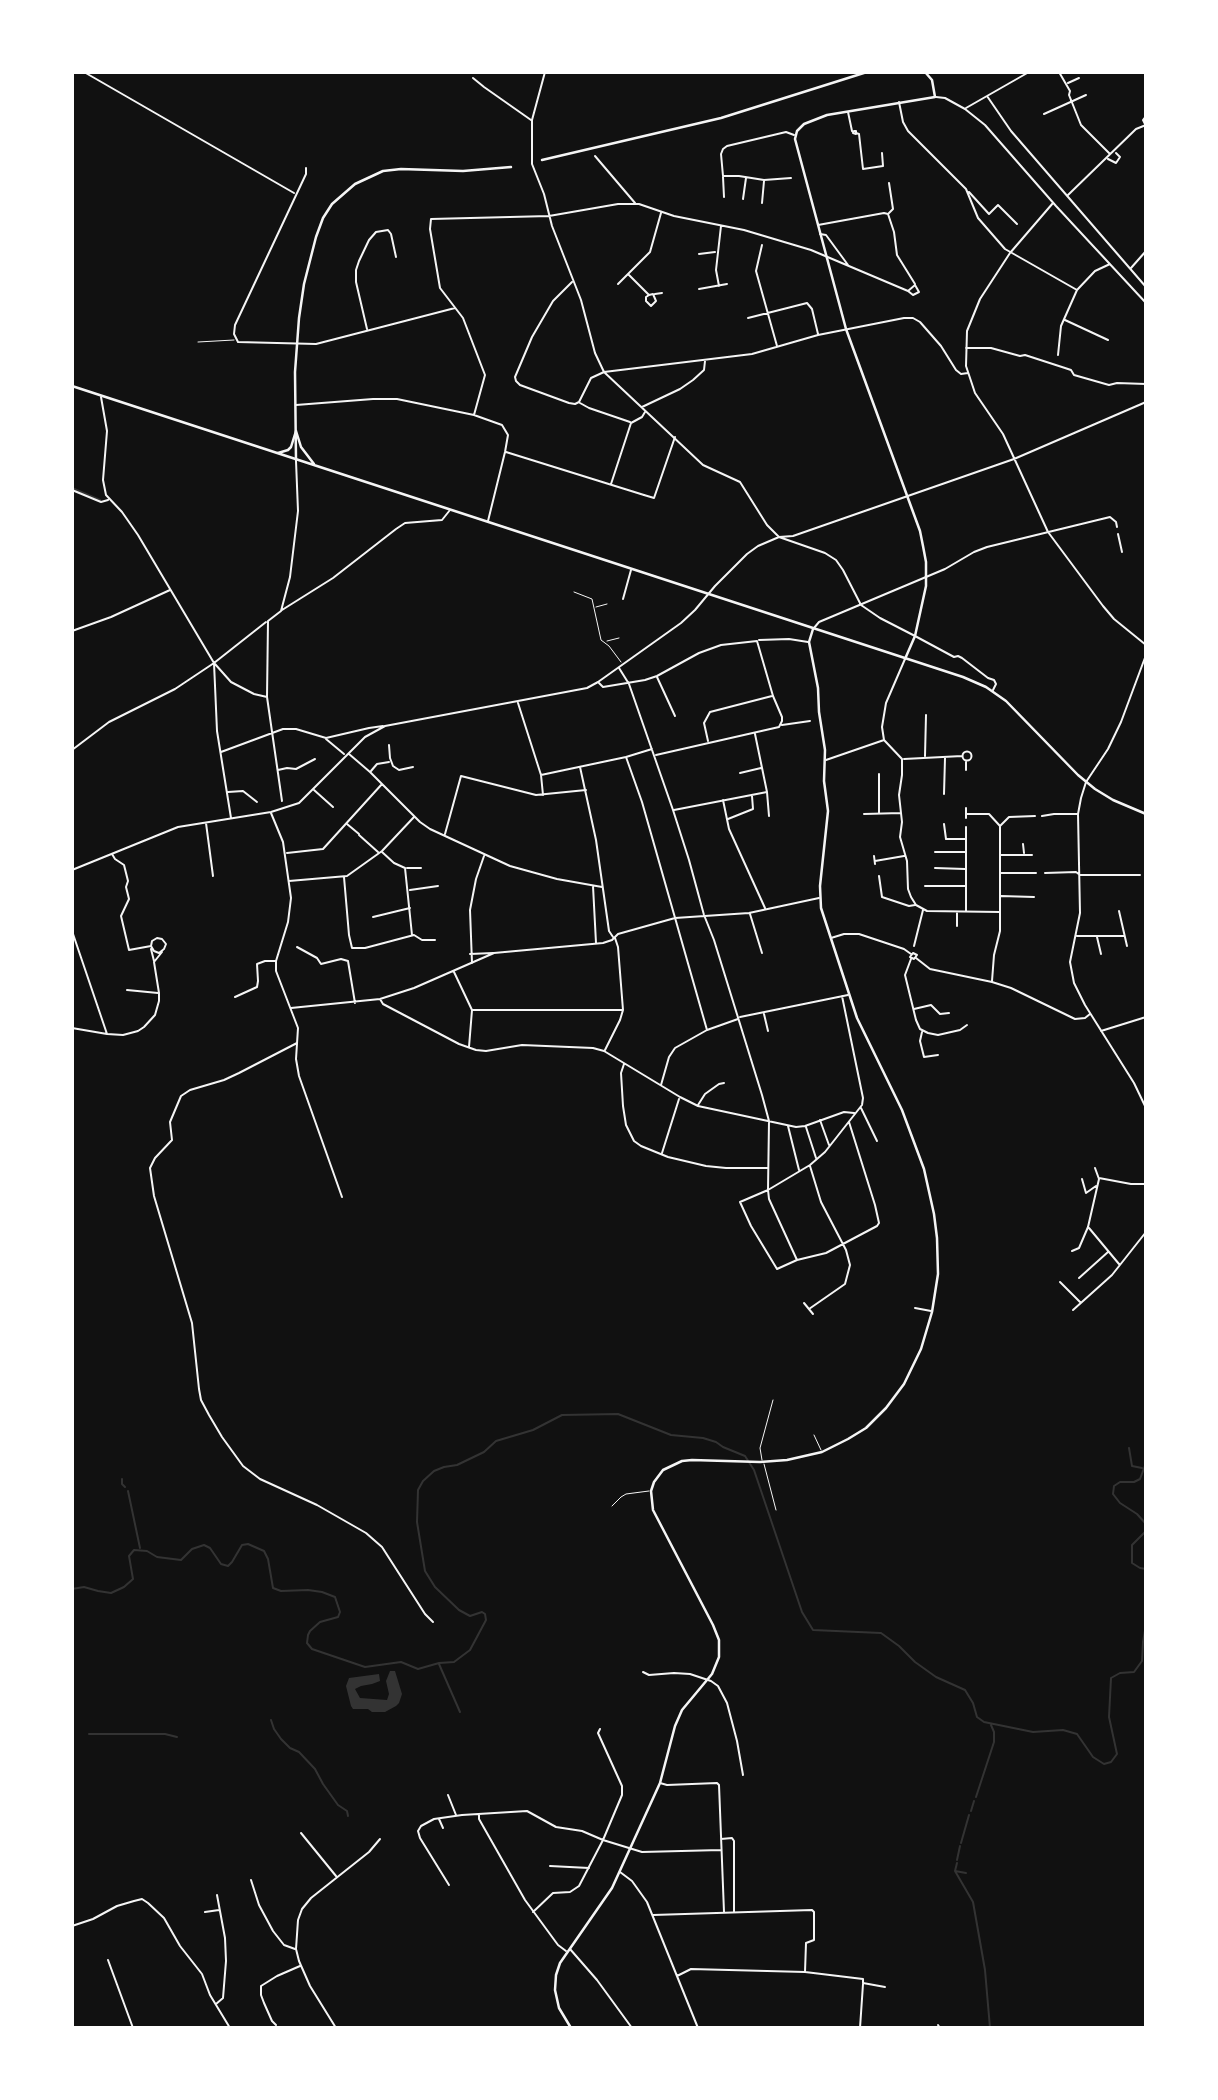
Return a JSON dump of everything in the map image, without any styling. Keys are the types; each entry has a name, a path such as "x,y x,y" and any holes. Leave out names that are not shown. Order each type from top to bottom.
{"main road":[{"path":"542,160 721,118 867,72"},
{"path":"905,659 915,636 925,596 926,562 920,531 846,329 795,137 801,127 817,118 935,97 932,80 925,72"},
{"path":"296,460 297,344 304,284 316,237 332,204 365,178 392,170 463,171 512,167"},
{"path":"72,386 963,677 992,691 1016,710 1086,782 1104,795 1146,814"},
{"path":"277,453 291,447 296,431"},
{"path":"296,431 305,453 317,466"},
{"path":"571,2028 559,2008 555,1990 556,1975 567,1952 606,1900 660,1783 682,1710 707,1680 719,1657 718,1637 657,1520 651,1503 654,1482 670,1465 682,1461 761,1462 798,1458 839,1445 866,1428 904,1384 927,1333 932,1312 938,1259 930,1193 911,1132 863,1033 830,939 820,898 828,822 818,688 809,642 813,629"}],"street":[{"path":"84,72 295,193"},
{"path":"545,72 532,120 531,159 589,325 595,353 604,372 703,465 742,485 767,525 779,537 825,553 836,560 844,570 861,605 954,657 962,658 994,680 996,684 992,691"},
{"path":"965,109 1029,72"},
{"path":"1059,72 1067,84 1082,127 1111,155"},
{"path":"473,78 532,120"},
{"path":"1067,84 1079,78"},
{"path":"1044,114 1086,95"},
{"path":"987,96 1011,131 1146,287"},
{"path":"935,97 945,98 965,109 985,125 1146,303"},
{"path":"900,102 903,122 908,131 989,214 998,205 1017,224"},
{"path":"848,111 855,132 859,134 863,169 885,166 882,153"},
{"path":"1068,196 1128,136 1146,125 1143,120 1146,116"},
{"path":"724,197 721,154 723,149 786,132 795,137"},
{"path":"1107,158 1113,163 1117,162 1120,157 1115,151"},
{"path":"595,156 636,204"},
{"path":"306,168 306,174 235,325 234,334 238,342 316,344 455,308"},
{"path":"723,176 764,180 791,178"},
{"path":"798,177 804,176"},
{"path":"743,199 746,177"},
{"path":"762,203 764,180"},
{"path":"888,214 893,209 889,183"},
{"path":"966,189 978,218 1010,253 1077,290"},
{"path":"1053,203 988,283 972,314 965,348 968,373 976,397 999,427 1048,532 1114,619 1146,645"},
{"path":"474,415 485,375 463,318 440,288 430,229 431,219 549,216 618,204 636,204 764,236 825,257 917,295 918,289 897,255 888,214"},
{"path":"618,284 650,252 662,212"},
{"path":"817,225 888,214"},
{"path":"719,286 716,270 722,225"},
{"path":"368,331 356,282 359,261 376,232 388,230 396,257"},
{"path":"819,234 826,235 848,266"},
{"path":"762,246 756,271 777,347"},
{"path":"699,254 717,251"},
{"path":"1131,269 1146,251"},
{"path":"1058,355 1059,331 1077,290 1095,271 1111,263"},
{"path":"628,274 649,295"},
{"path":"573,281 553,301 515,377 516,382 569,403 579,402 591,377 604,372 752,354 818,335 898,318 913,318 927,328 956,370 961,374 968,373"},
{"path":"699,289 727,284"},
{"path":"908,291 915,285"},
{"path":"653,294 656,301 651,306 646,297 649,295 653,294 662,293"},
{"path":"748,318 807,303 818,335"},
{"path":"1064,320 1108,340"},
{"path":"965,348 991,348 1025,355 1071,370 1074,375 1109,385 1146,384"},
{"path":"642,408 693,380 704,370 705,360"},
{"path":"101,396 107,431 103,485 108,499 127,519 214,663 231,682 254,694 267,697"},
{"path":"295,405 383,398 474,415 502,425 508,435 487,523"},
{"path":"579,402 631,423"},
{"path":"326,738 580,690 598,682 681,623 752,550 779,537 793,536 1014,459 1146,402"},
{"path":"611,485 631,423 646,412"},
{"path":"505,452 654,498 675,437"},
{"path":"281,611 295,544 298,511 296,460"},
{"path":"72,490 101,502 108,499"},
{"path":"72,750 109,722 175,689 214,663 281,611 333,578 396,528 405,523 442,520 450,510"},
{"path":"813,629 820,622 927,576 974,552 1110,517 1117,527"},
{"path":"1118,534 1122,552"},
{"path":"623,599 631,569"},
{"path":"72,631 171,590"},
{"path":"268,621 267,697 282,801"},
{"path":"598,682 603,687 629,684 657,676 699,653 721,646 758,640 789,639 809,642"},
{"path":"654,755 776,729 781,725 782,717 773,696 758,640"},
{"path":"1146,655 1121,722 1108,749 1086,782 1079,814 1080,913 1070,958 1074,984 1146,1108"},
{"path":"905,659 886,703 882,727 884,740 902,759 898,795 902,822 900,837 909,869 909,893 916,905 933,912 1000,912"},
{"path":"214,663 220,752 231,818"},
{"path":"618,667 629,684 673,810 738,1018 769,1121 768,1190 779,1223 797,1260"},
{"path":"657,676 675,716"},
{"path":"708,743 704,723 710,712 773,696"},
{"path":"518,702 541,775 543,795"},
{"path":"925,757 926,715"},
{"path":"781,725 810,721"},
{"path":"72,870 178,827 271,812 299,803 365,737 385,726"},
{"path":"220,752 272,732 296,729 326,738 344,754"},
{"path":"755,733 768,792 769,816"},
{"path":"825,760 884,740"},
{"path":"389,745 391,762 398,770 412,767"},
{"path":"541,775 652,749"},
{"path":"962,756 965,751 970,753 970,758 966,760"},
{"path":"349,754 415,817 444,835 484,855 531,873 602,887"},
{"path":"902,759 962,756 966,760 967,771"},
{"path":"626,757 642,802 707,1030"},
{"path":"944,794 945,757"},
{"path":"276,770 296,769 315,759"},
{"path":"370,772 377,764 391,762"},
{"path":"580,767 596,840 609,931 618,947 622,1010 620,1020 604,1051"},
{"path":"740,773 762,768"},
{"path":"879,774 880,813"},
{"path":"444,835 460,776 528,794 586,790"},
{"path":"286,854 323,849 382,785"},
{"path":"314,790 333,807"},
{"path":"227,792 243,791 257,802"},
{"path":"673,810 768,792"},
{"path":"727,819 753,809 752,795"},
{"path":"723,800 736,846 766,909"},
{"path":"966,818 967,808"},
{"path":"271,812 286,854 291,909 276,961 276,971 298,1028 296,1067 342,1197"},
{"path":"864,814 901,813"},
{"path":"967,814 989,814 1000,826 1000,936 994,955 992,982"},
{"path":"1042,816 1079,814"},
{"path":"1000,826 1009,817 1035,816"},
{"path":"289,881 344,877 352,873 380,852 415,817"},
{"path":"205,822 214,876"},
{"path":"346,823 394,863 405,869 421,868"},
{"path":"944,824 946,839 966,839"},
{"path":"966,827 966,912"},
{"path":"1023,844 1024,854"},
{"path":"935,852 966,852"},
{"path":"112,853 114,859 124,865 128,881 126,887 129,899 121,916 130,950 151,947"},
{"path":"472,963 471,902 484,855"},
{"path":"1000,855 1032,855"},
{"path":"874,856 875,863 905,856"},
{"path":"935,868 966,869"},
{"path":"405,869 412,936"},
{"path":"1000,873 1036,873"},
{"path":"1045,873 1140,875"},
{"path":"1129,875 1129,882"},
{"path":"879,876 882,897 909,906 916,905"},
{"path":"344,877 352,948 412,936 422,940 436,940"},
{"path":"409,890 438,886"},
{"path":"593,886 596,944"},
{"path":"925,886 966,886"},
{"path":"1000,896 1034,897"},
{"path":"470,954 596,944 618,934 674,918 749,913 820,898"},
{"path":"373,917 411,908"},
{"path":"914,946 924,909"},
{"path":"1119,911 1127,946"},
{"path":"957,912 957,926"},
{"path":"749,913 762,953"},
{"path":"72,931 107,1034"},
{"path":"830,939 844,934 859,934 904,949 911,954 916,953 916,958 930,969 1011,988 1075,1019 1085,1018 1090,1014"},
{"path":"1076,936 1124,936"},
{"path":"1096,936 1101,954"},
{"path":"72,1028 107,1034 130,1033 144,1027 155,1015 159,993 151,947 153,939 161,938 166,944 154,962"},
{"path":"151,947 155,952 163,951"},
{"path":"297,947 317,958 321,964 346,959 355,1003"},
{"path":"292,1008 380,999 414,988 494,953"},
{"path":"911,954 912,959 905,975 918,1026 923,1031 938,1035 960,1030 967,1025"},
{"path":"912,959 916,958"},
{"path":"235,997 256,989 257,964 276,961"},
{"path":"453,971 472,1010 469,1048"},
{"path":"127,990 159,993"},
{"path":"661,1085 675,1048 707,1030 738,1018 849,995"},
{"path":"842,996 863,1098 860,1108 810,1166 768,1190 740,1202 777,1269 826,1252 878,1223 849,1122"},
{"path":"380,999 383,1004 469,1048 486,1051 523,1045 593,1048 604,1051 698,1106 788,1126 805,1126 844,1112 855,1113"},
{"path":"913,1009 931,1005 940,1014 949,1013"},
{"path":"472,1010 622,1010"},
{"path":"764,1013 768,1031"},
{"path":"1100,1031 1146,1017"},
{"path":"923,1031 920,1041 925,1057 938,1055"},
{"path":"296,1043 224,1080 190,1090 181,1096 170,1122 172,1140 155,1158 150,1168 154,1196 192,1323 201,1400 212,1422 243,1466 260,1479 317,1504 366,1533 382,1547 425,1614 433,1622"},
{"path":"625,1063 621,1073 622,1106 630,1136 641,1146 706,1166 768,1168"},
{"path":"698,1106 705,1094 724,1083"},
{"path":"662,1154 680,1097"},
{"path":"860,1108 863,1109 877,1141"},
{"path":"820,1120 830,1146"},
{"path":"788,1126 800,1171"},
{"path":"805,1126 817,1159"},
{"path":"809,1309 835,1292 848,1279 850,1265 849,1257 821,1202 810,1166"},
{"path":"1072,1251 1079,1248 1088,1227 1097,1186 1096,1168"},
{"path":"1098,1178 1146,1184"},
{"path":"1082,1179 1086,1193 1097,1186"},
{"path":"1088,1227 1120,1266"},
{"path":"1073,1310 1120,1266 1146,1232"},
{"path":"1079,1278 1109,1251"},
{"path":"1060,1282 1081,1303"},
{"path":"804,1304 813,1314"},
{"path":"915,1308 932,1312"},
{"path":"643,1672 649,1675 683,1673 718,1686 727,1703 743,1775"},
{"path":"533,1912 553,1893 575,1890 582,1883 623,1790 598,1734 600,1729"},
{"path":"660,1783 719,1785 724,1913"},
{"path":"448,1795 457,1816"},
{"path":"449,1885 418,1834 421,1826 457,1816 527,1811 556,1827 582,1831 642,1852 721,1850"},
{"path":"479,1814 479,1819 533,1912 558,1945 567,1952"},
{"path":"439,1819 443,1828"},
{"path":"301,1833 336,1877"},
{"path":"721,1839 732,1838 734,1841 734,1913"},
{"path":"336,2028 301,1966 296,1949 298,1920 302,1909 316,1894 364,1856 380,1839"},
{"path":"550,1866 590,1868"},
{"path":"620,1872 632,1881 653,1916 697,2028"},
{"path":"251,1880 259,1905 273,1931 284,1945 296,1949"},
{"path":"215,2005 223,1998 226,1961 217,1895"},
{"path":"72,1926 93,1919 117,1906 142,1899 158,1910 164,1918 180,1946 202,1974 215,2005 230,2028"},
{"path":"205,1912 220,1910"},
{"path":"653,1916 812,1910 814,1940 806,1943 805,1972"},
{"path":"570,1948 632,2028"},
{"path":"108,1960 133,2028"},
{"path":"276,2025 264,2003 261,1986 301,1966"},
{"path":"677,1976 691,1969 805,1972 863,1979 860,2028"},
{"path":"863,1983 886,1987"}],"lane":[{"path":"198,342 236,339"},
{"path":"574,592 592,599 601,640 622,664"},
{"path":"594,607 607,604"},
{"path":"606,643 619,638"},
{"path":"773,1400 760,1448 761,1462 776,1510"},
{"path":"814,1435 822,1452"},
{"path":"612,1506 626,1494 651,1491"}],"shaded area":[{"path":"390,1671 395,1671 402,1694 399,1703 385,1712 353,1709 346,1686 349,1678 379,1674 380,1681 355,1689 360,1698 387,1700 389,1694 386,1681"}],"waterway":[{"path":"72,488 100,500"},
{"path":"72,1589 84,1587 111,1593 124,1587 133,1579 129,1556 134,1550 181,1560 192,1549 204,1545 210,1548 221,1564 228,1566 242,1545 248,1544 264,1551 273,1588 281,1591 322,1592 335,1597 340,1612 338,1617 320,1622 310,1631 307,1643 312,1649 365,1667 401,1662 418,1669 454,1662 470,1650 486,1620 485,1614 482,1612 470,1616 459,1610 435,1587 425,1571 417,1522 418,1490 423,1481 434,1471 457,1465 484,1452 496,1441 533,1430 562,1415 618,1414 671,1435 716,1442 745,1456 754,1470 802,1612 813,1630 881,1633 936,1677 965,1690 977,1717 984,1722 1033,1732 1063,1730 1077,1734 1093,1757 1104,1764 1111,1762 1117,1754 1109,1717 1111,1678 1120,1673 1134,1672 1142,1661 1146,1625"},
{"path":"1129,1448 1132,1466 1142,1468"},
{"path":"1146,1463 1140,1479 1120,1482 1114,1486 1113,1494 1146,1524 1146,1531 1132,1545 1132,1563 1146,1569"},
{"path":"122,1479 125,1487"},
{"path":"128,1491 140,1548"},
{"path":"439,1664 460,1712"},
{"path":"271,1720 281,1739 299,1752 315,1769 348,1816"},
{"path":"976,1797 994,1742 991,1725"},
{"path":"89,1734 165,1734 177,1737"},
{"path":"971,1811 974,1801"},
{"path":"961,1843 969,1815"},
{"path":"957,1860 960,1846"},
{"path":"957,1863 955,1871 966,1873"},
{"path":"955,1871 973,1902 985,1970 990,2028"}]}
